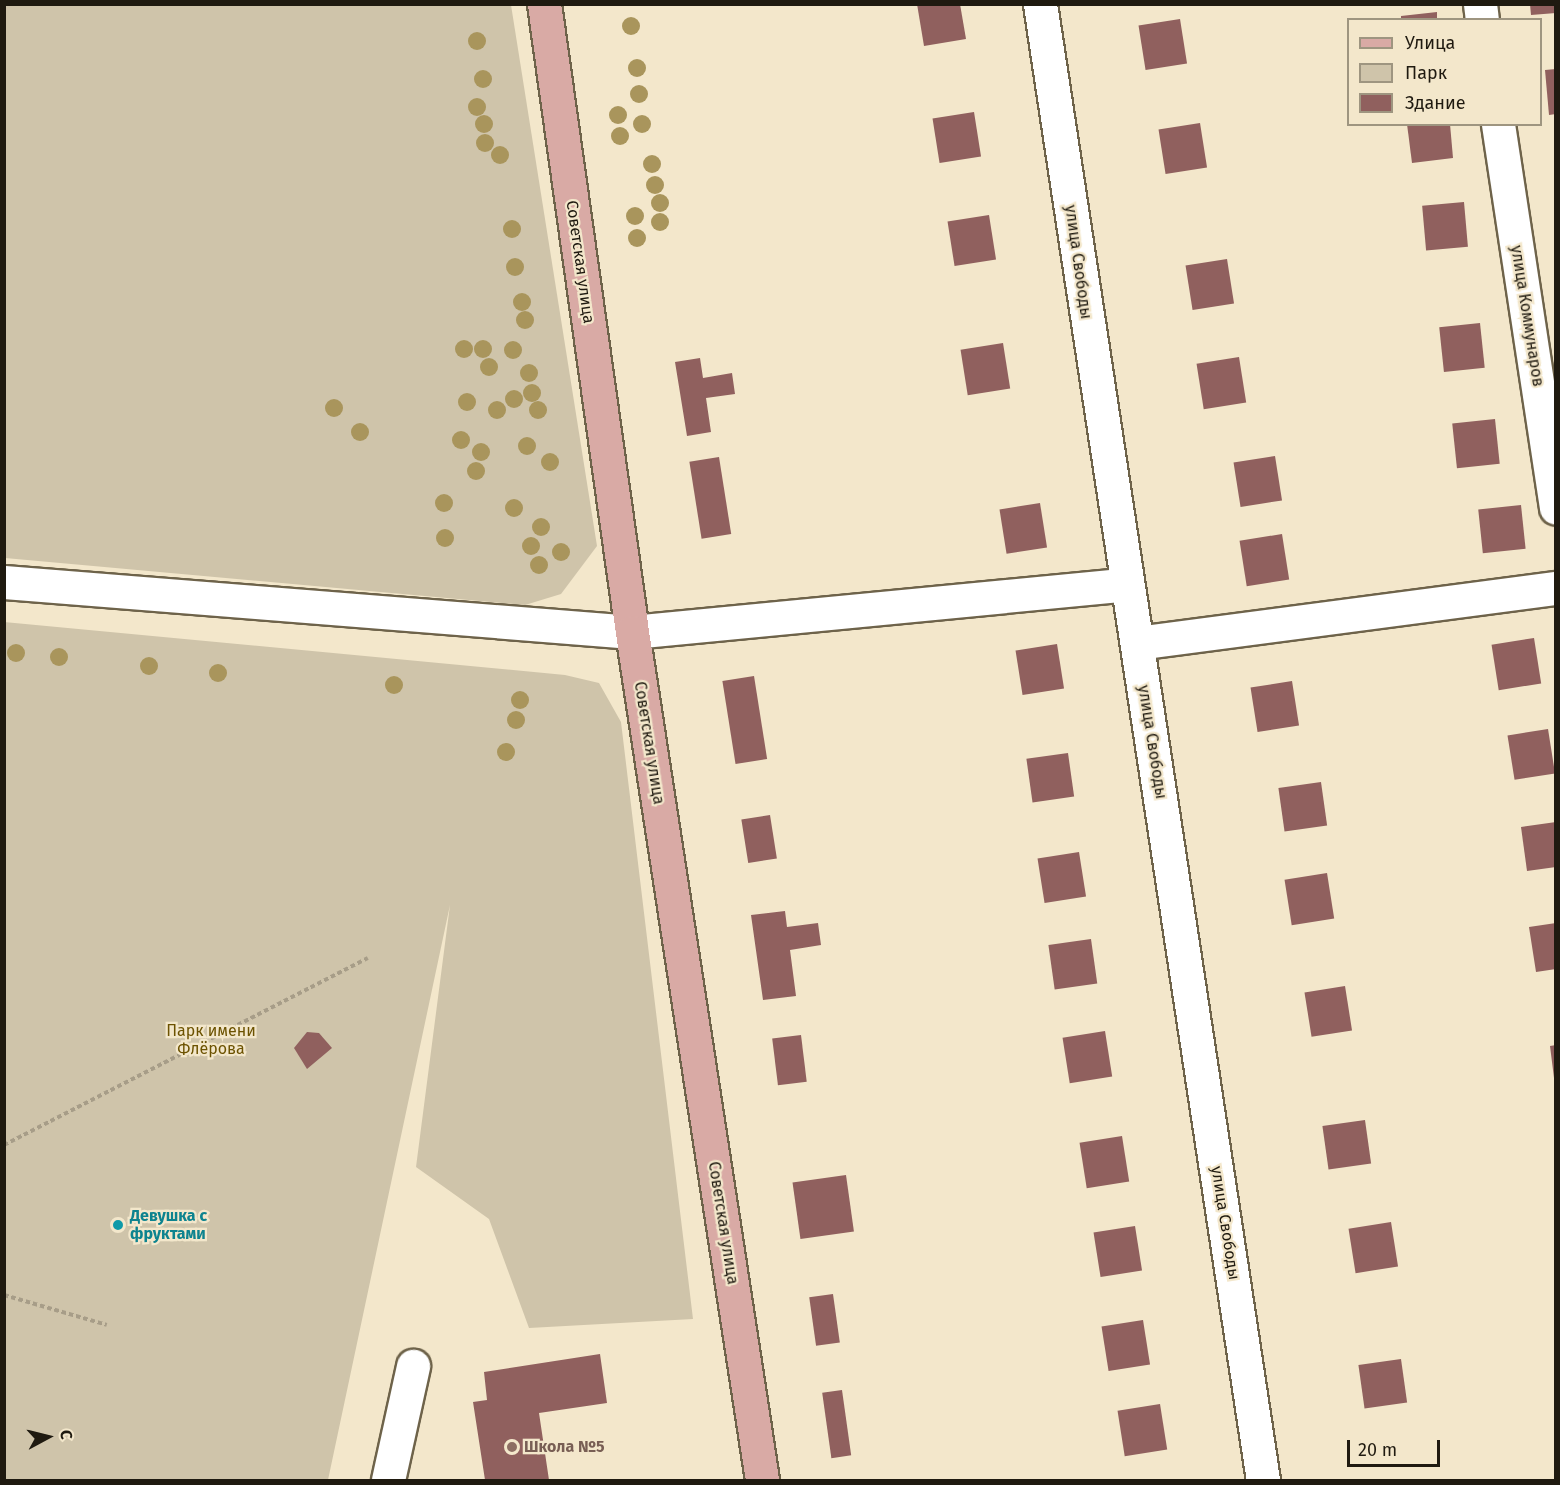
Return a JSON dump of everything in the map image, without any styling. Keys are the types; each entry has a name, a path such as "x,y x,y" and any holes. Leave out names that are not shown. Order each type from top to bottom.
{"main road":[{"name":"Советская улица","path":"544,4 632,632 762,1480"}],"street":[{"name":"улица Свободы","path":"1040,4 1263,1480"},
{"name":"улица Коммунаров","path":"1498,126 1556,508"},
{"path":"4,582 632,632 1126,584"},
{"path":"1137,643 1556,588"},
{"path":"388,1480 413,1366"}],"path":[{"path":"4,1145 368,958"},
{"path":"4,1295 107,1325"}],"green space":[{"path":"4,5 511,5 597,546 561,594 525,605 5,558"},
{"name":"Парк имени Флёрова","path":"4,622 565,675 599,683 621,722 693,1319 529,1328 489,1219 416,1167 450,905 328,1480 5,1480"}],"building":[{"path":"917,4 960,4 966,39 924,46"},
{"path":"1530,4 1556,4 1556,13 1531,15"},
{"path":"1437,12 1437,18 1401,18 1401,16"},
{"path":"1180,19 1187,63 1146,70 1139,26"},
{"path":"1556,69 1556,114 1549,115 1545,70"},
{"path":"974,112 981,156 940,163 933,119"},
{"path":"1200,123 1207,167 1166,174 1159,130"},
{"path":"1407,126 1450,126 1453,158 1412,163"},
{"path":"1464,202 1468,247 1426,250 1422,206"},
{"path":"989,215 996,259 955,266 948,222"},
{"path":"1227,259 1234,303 1193,310 1186,266"},
{"path":"1480,323 1485,368 1444,372 1439,327"},
{"path":"1003,343 1010,388 968,395 961,350"},
{"path":"1239,357 1246,402 1204,409 1197,364"},
{"path":"700,358 703,378 732,373 735,394 706,398 711,432 687,436 675,362"},
{"path":"1495,419 1500,464 1457,468 1452,423"},
{"path":"1275,456 1282,500 1241,507 1234,463"},
{"path":"719,457 731,534 702,539 689,462"},
{"path":"1040,503 1047,547 1007,554 1000,509"},
{"path":"1521,505 1526,549 1483,553 1478,509"},
{"path":"1282,534 1289,579 1247,586 1240,541"},
{"path":"1534,638 1541,683 1499,690 1492,645"},
{"path":"1057,644 1064,688 1023,695 1016,651"},
{"path":"754,676 767,759 736,764 722,681"},
{"path":"1292,681 1299,725 1258,732 1251,688"},
{"path":"1548,729 1555,773 1515,780 1508,735"},
{"path":"1068,753 1074,797 1033,802 1026,759"},
{"path":"1321,782 1327,826 1285,832 1278,788"},
{"path":"770,815 777,858 748,863 741,820"},
{"path":"1556,822 1556,867 1527,871 1521,827"},
{"path":"1079,852 1086,896 1045,903 1038,859"},
{"path":"1327,873 1334,918 1292,925 1285,880"},
{"path":"785,911 787,927 818,923 821,945 790,950 796,996 763,1000 751,915"},
{"path":"1556,923 1556,969 1536,972 1529,927"},
{"path":"1091,939 1097,984 1055,990 1048,945"},
{"path":"1345,986 1352,1030 1312,1037 1305,992"},
{"path":"1105,1031 1112,1076 1070,1083 1063,1038"},
{"path":"307,1032 319,1033 332,1048 307,1069 294,1048"},
{"path":"801,1035 807,1082 778,1085 772,1039"},
{"path":"1556,1045 1556,1078 1554,1078 1550,1046"},
{"path":"1365,1120 1371,1164 1329,1170 1322,1126"},
{"path":"1122,1136 1129,1181 1087,1188 1080,1143"},
{"path":"846,1175 854,1231 800,1239 793,1183"},
{"path":"1391,1222 1398,1266 1356,1273 1349,1229"},
{"path":"1135,1226 1142,1270 1101,1277 1094,1233"},
{"path":"833,1294 840,1343 816,1346 809,1297"},
{"path":"1143,1320 1150,1364 1109,1371 1102,1327"},
{"name":"Школа №5","path":"600,1354 607,1403 539,1413 549,1480 485,1480 473,1402 487,1400 484,1372"},
{"path":"1401,1359 1407,1403 1365,1409 1358,1365"},
{"path":"842,1390 851,1455 831,1458 822,1393"},
{"path":"1160,1404 1167,1449 1125,1456 1118,1411"}],"place":[{"name":"Девушка с фруктами","path":"118,1225"},
{"name":"Школа №5","path":"512,1447"}]}
